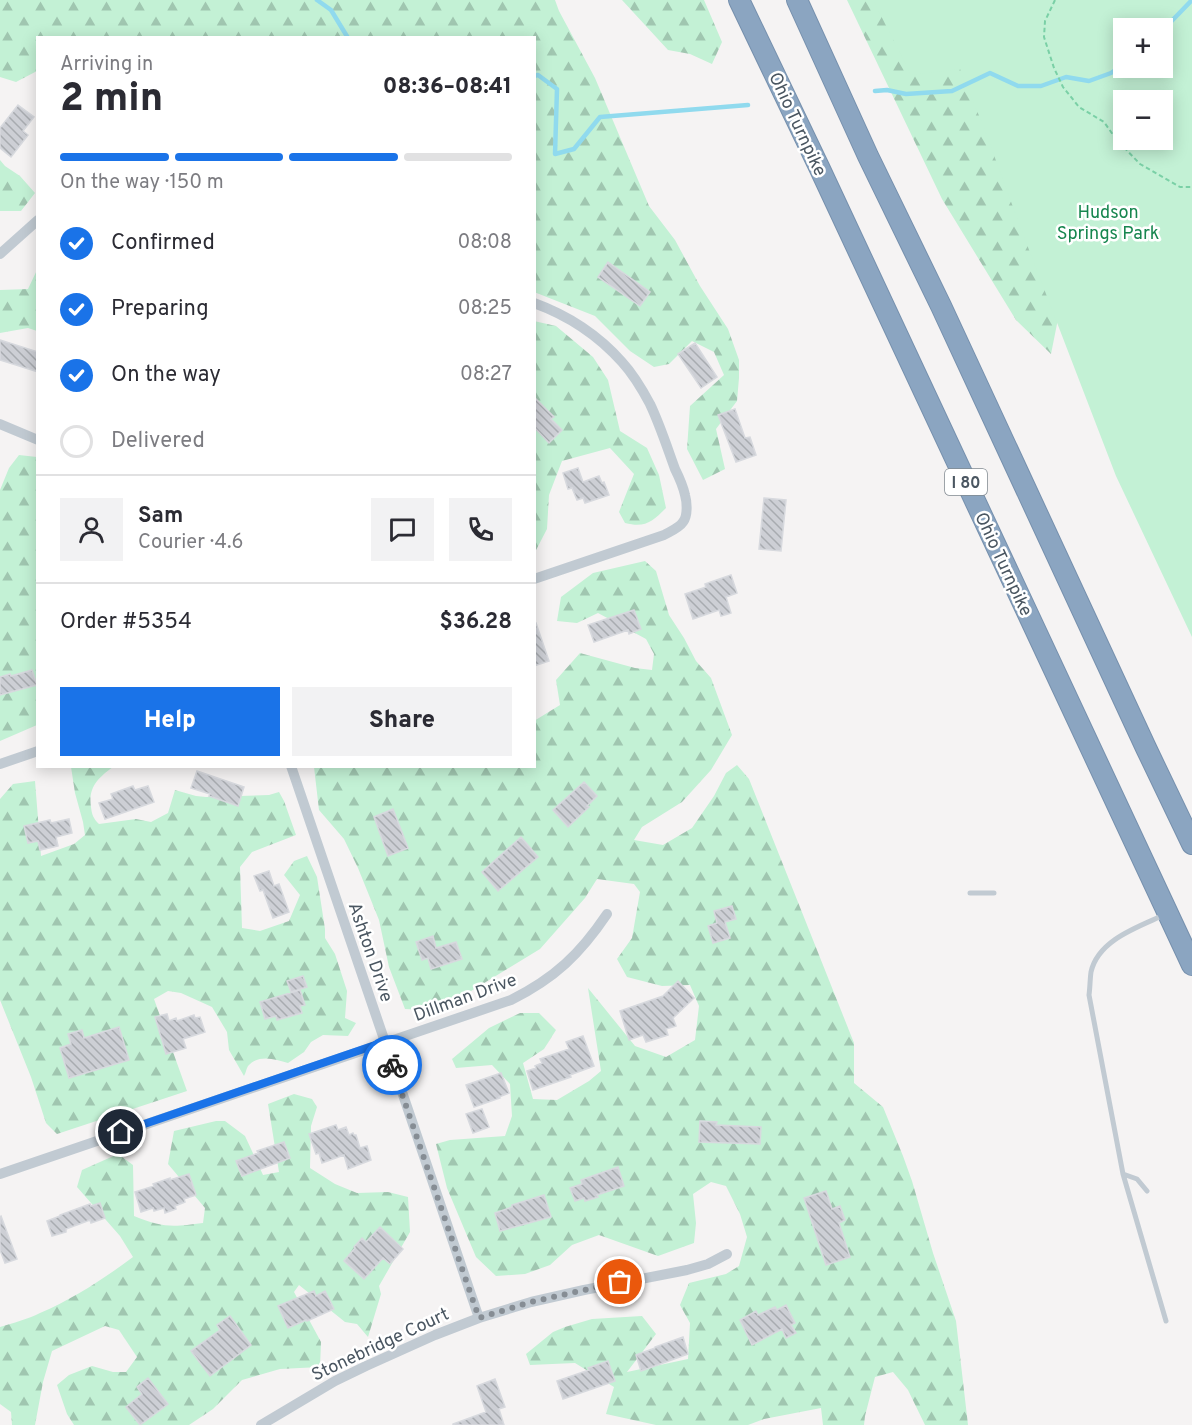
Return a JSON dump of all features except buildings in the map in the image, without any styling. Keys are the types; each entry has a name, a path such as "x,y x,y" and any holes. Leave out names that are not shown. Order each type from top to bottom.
{"highway":[{"name":"Ohio Turnpike","path":"739,0 1192,965"},
{"name":"I 80","path":"797,0 868,156 941,306 1192,844"}],"street":[{"path":"0,254 36,222"},
{"path":"536,304 584,328 602,342 637,381 650,405 685,495 686,511 684,521 676,529 664,535 536,578"},
{"path":"0,424 36,439"},
{"path":"0,764 36,752"},
{"name":"Ashton Drive","path":"292,768 479,1318"},
{"name":"Dillman Drive","path":"0,1174 511,1000 532,990 564,967 607,914"},
{"name":"Stonebridge Court","path":"261,1425 366,1365 479,1318 531,1302 687,1270 708,1264 728,1254"}],"lane":[{"path":"970,893 994,893"},
{"path":"1166,1321 1123,1174 1089,996 1091,971 1098,955 1112,942 1168,913"},
{"path":"1123,1174 1137,1179 1147,1191"}],"path":[{"path":"1055,0 1048,12 1044,37 1063,87 1079,107 1104,122 1116,139 1140,164 1180,187 1192,187"}],"green space":[{"path":"0,0 555,0 595,78 649,206 675,240 700,286 728,329 739,360 739,378 737,401 716,429 725,469 703,480 687,449 690,406 724,375 714,352 692,341 669,364 654,367 630,351 595,316 536,293 536,36 36,36 36,72 16,82 0,77"},
{"path":"622,0 704,0 722,42 712,64 690,54 668,50"},
{"path":"847,0 1172,0 1141,18 1113,18 1113,75 1068,269 1051,354 1016,320 942,199"},
{"name":"Hudson Springs Park","path":"873,0 1192,0 1192,637 1116,476 960,69 911,75"},
{"path":"0,160 20,176 35,193 21,211 0,211"},
{"path":"36,272 36,331 28,328 0,333 0,290 28,289"},
{"path":"536,321 556,326 593,357 608,380 620,431 647,448 659,475 666,508 648,523 638,525 625,523 619,512 634,474 610,448 562,461 549,495 547,529 536,550"},
{"path":"19,455 36,457 36,725 0,741 0,490 9,468"},
{"path":"645,561 656,571 669,615 696,661 711,678 732,735 711,770 682,802 642,827 634,840 663,845 692,828 714,796 726,773 737,765 749,779 854,1043 854,1083 883,1107 912,1181 956,1321 968,1425 925,1425 908,1390 893,1372 875,1377 864,1425 823,1425 821,1408 764,1419 748,1425 656,1425 606,1414 614,1387 575,1363 530,1365 526,1354 553,1332 592,1319 642,1316 656,1334 627,1372 688,1359 690,1323 680,1305 689,1283 726,1274 739,1266 747,1237 740,1214 726,1186 711,1182 693,1194 696,1223 694,1243 658,1256 599,1235 572,1245 550,1265 525,1274 496,1276 476,1257 447,1188 436,1144 450,1140 505,1136 512,1116 510,1084 492,1065 456,1068 452,1059 489,1028 520,1013 539,1013 556,1030 544,1049 523,1063 533,1099 557,1100 601,1071 588,988 635,1046 666,1057 695,1040 699,1006 690,985 662,986 627,977 617,959 632,938 640,892 634,884 597,879 585,898 540,949 458,999 427,1010 405,1009 389,967 379,920 358,868 344,839 319,810 314,768 536,768 536,720 560,705 556,680 580,653 635,668 652,670 654,654 646,639 598,613 577,623 557,621 561,597 593,573"},
{"path":"71,768 112,768 95,784 91,794 92,812 99,824 136,819 151,822 168,813 175,790 206,797 269,795 279,792 296,835 252,852 240,867 242,928 260,931 289,921 300,895 284,875 294,861 307,856 317,877 325,938 335,954 347,991 345,1018 356,1023 348,1036 323,1035 311,1042 304,1052 288,1063 272,1059 257,1060 248,1066 244,1076 229,1050 227,1032 212,1007 181,993 168,991 154,999 187,1091 57,1134 46,1123 31,1077 0,1000 0,799 13,784 35,781 41,856 74,844 85,835"},
{"path":"294,1094 312,1099 317,1107 311,1126 310,1168 335,1184 357,1193 388,1192 408,1197 410,1232 379,1286 381,1294 368,1337 357,1324 345,1322 299,1285 294,1292 321,1342 320,1367 280,1369 242,1380 213,1409 189,1425 74,1425 67,1414 57,1385 69,1375 92,1366 113,1372 126,1372 137,1357 119,1330 105,1326 52,1351 43,1382 35,1425 12,1425 11,1412 0,1404 0,1327 31,1317 65,1301 133,1257 120,1236 77,1187 82,1170 118,1154 133,1165 134,1216 153,1223 168,1225 203,1223 205,1208 168,1164 174,1131 225,1121 245,1136 263,1175 279,1172 268,1104"}],"waterway":[{"path":"317,0 331,10 347,36"},
{"path":"1173,20 1192,0"},
{"path":"875,91 887,90 906,94 952,91 990,73 1018,86 1041,86 1066,77 1089,81 1113,72"},
{"path":"536,76 557,89 555,154 574,149 600,117 748,105"}],"way so far":[{"path":"392,1065 479,1318 531,1302 620,1282"}],"route":[{"path":"121,1132 384,1042 392,1065"}]}
